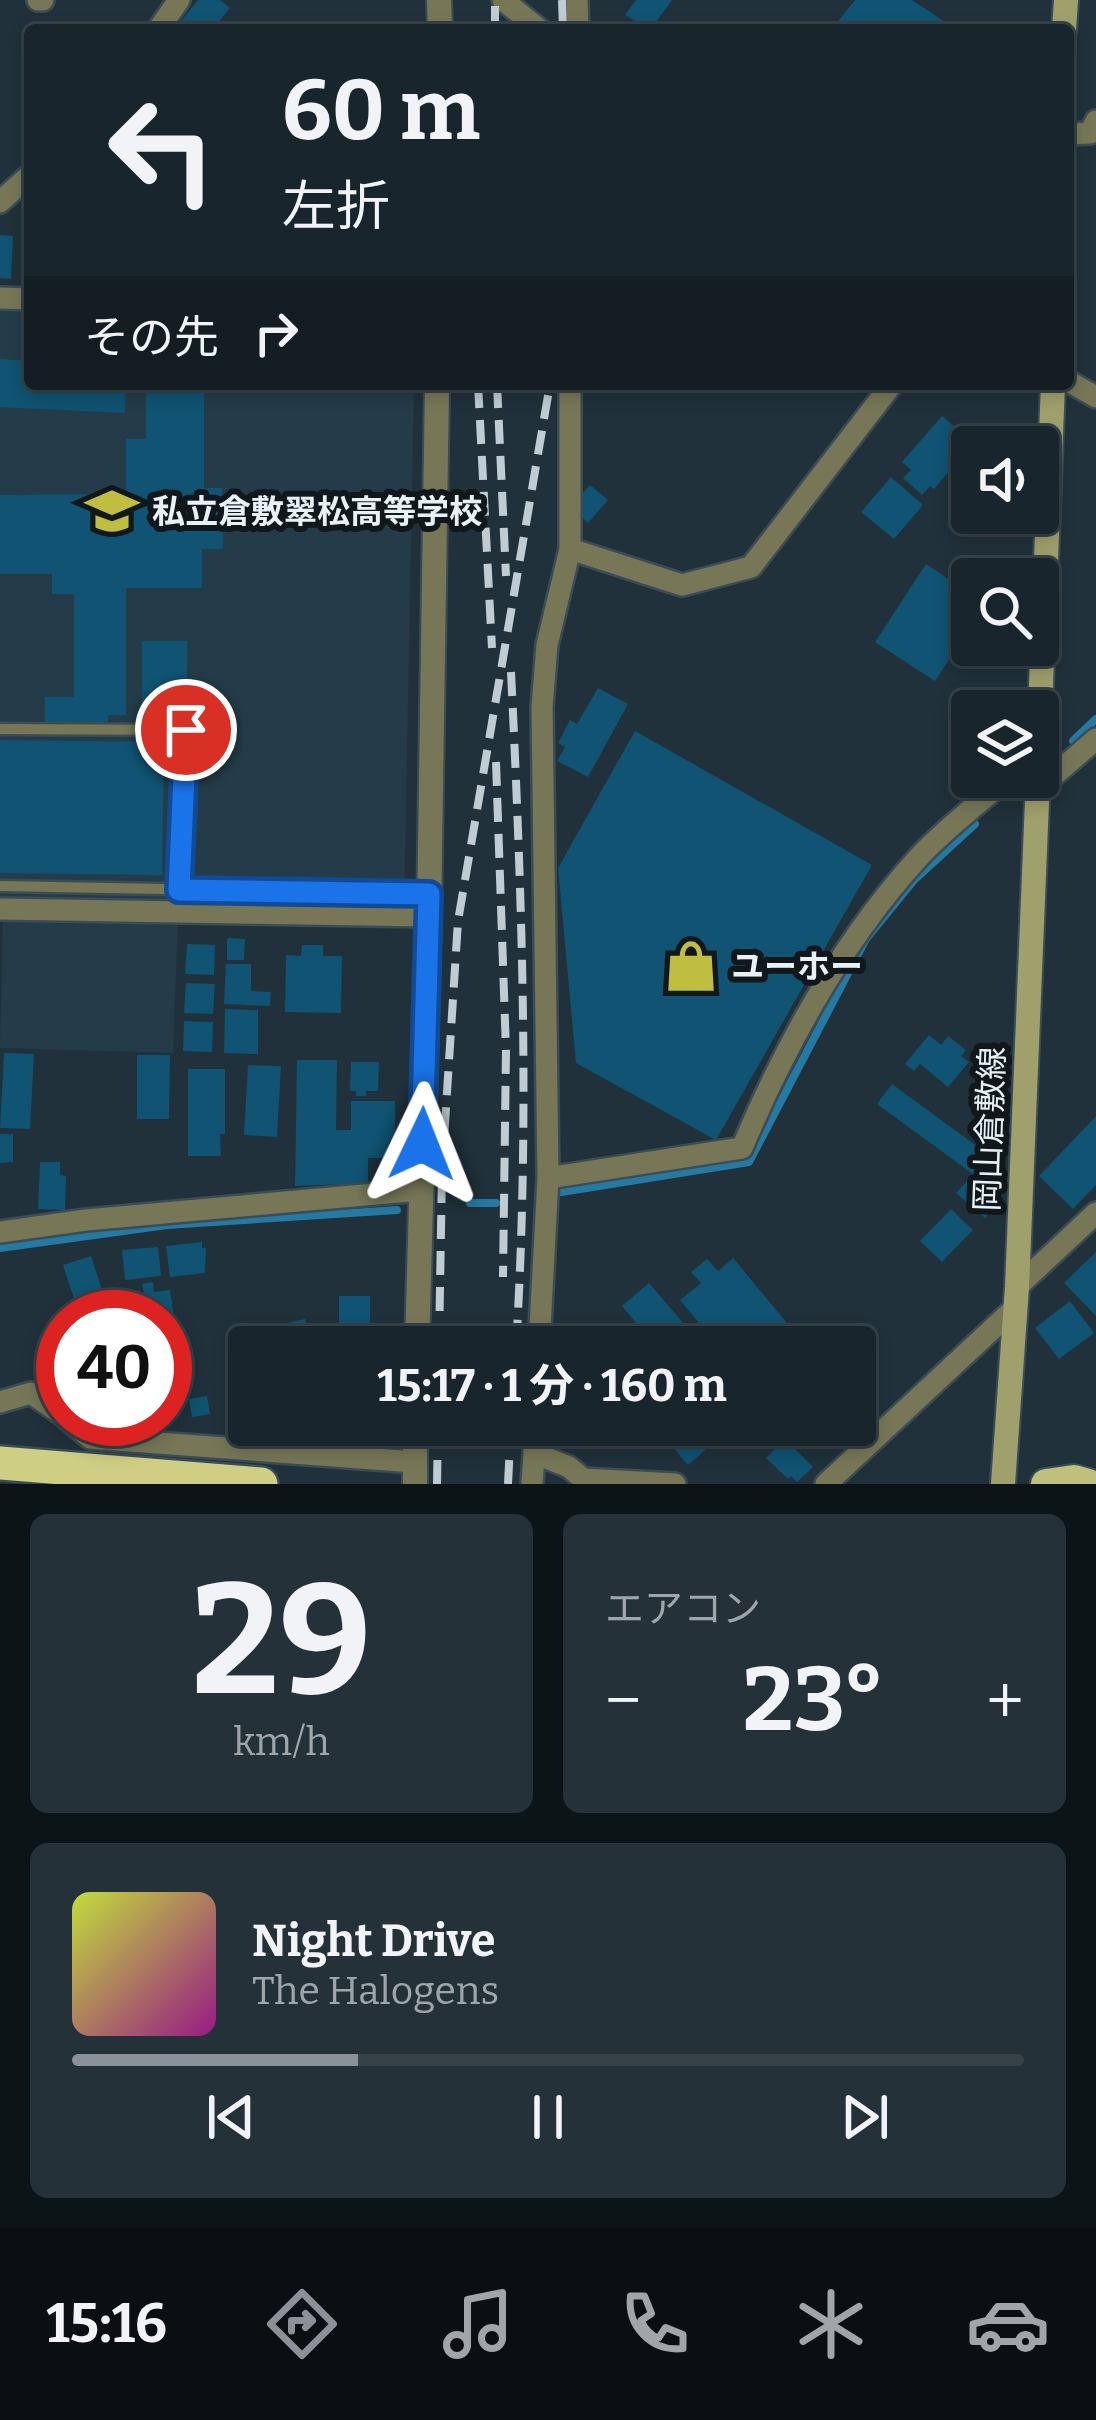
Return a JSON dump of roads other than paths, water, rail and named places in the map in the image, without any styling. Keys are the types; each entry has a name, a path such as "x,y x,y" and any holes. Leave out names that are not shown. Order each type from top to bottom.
{"highway":[{"path":"2,1462 261,1484"}],"main road":[{"path":"1041,690 1053,390"},
{"name":"岡山倉敷線","path":"1003,1484 1016,1298 1037,798"},
{"path":"1046,1484 1074,1480 1088,1484"}],"street":[{"path":"503,0 533,24"},
{"path":"0,202 24,180"},
{"path":"417,1326 437,390"},
{"path":"540,1326 548,1178 542,707 547,646 570,549 570,390"},
{"path":"570,549 682,585 751,567 887,390"},
{"path":"1059,767 1096,740"},
{"path":"548,1178 742,1148 808,1015 870,917 921,855 985,798"},
{"path":"0,909 429,905"},
{"path":"0,1232 420,1190"},
{"path":"826,1484 1096,1213"},
{"path":"2,1403 32,1393 36,1396"},
{"path":"162,1446 415,1474"},
{"path":"533,1470 568,1467 583,1479 675,1484"}],"lane":[{"path":"0,729 186,730 179,890"},
{"path":"0,886 179,890 429,905"}],"waterway":[{"path":"1073,741 1096,719"},
{"path":"555,1193 749,1162 866,939 914,880 975,824"},
{"path":"470,1203 496,1203"},
{"path":"0,1248 167,1225 397,1210"}],"railway":[{"path":"495,0 495,24"},
{"path":"562,0 563,24"},
{"path":"478,390 492,648"},
{"path":"497,390 506,576"},
{"path":"439,1326 442,1170 458,921 549,390"},
{"path":"511,672 523,1010 517,1326"},
{"path":"496,762 506,1051 503,1277"},
{"path":"437,1484 438,1446"},
{"path":"508,1484 510,1446"}],"place":[{"name":"私立倉敷翠松高等学校","path":"112,511"},
{"name":"ユーホー","path":"691,966"}]}
